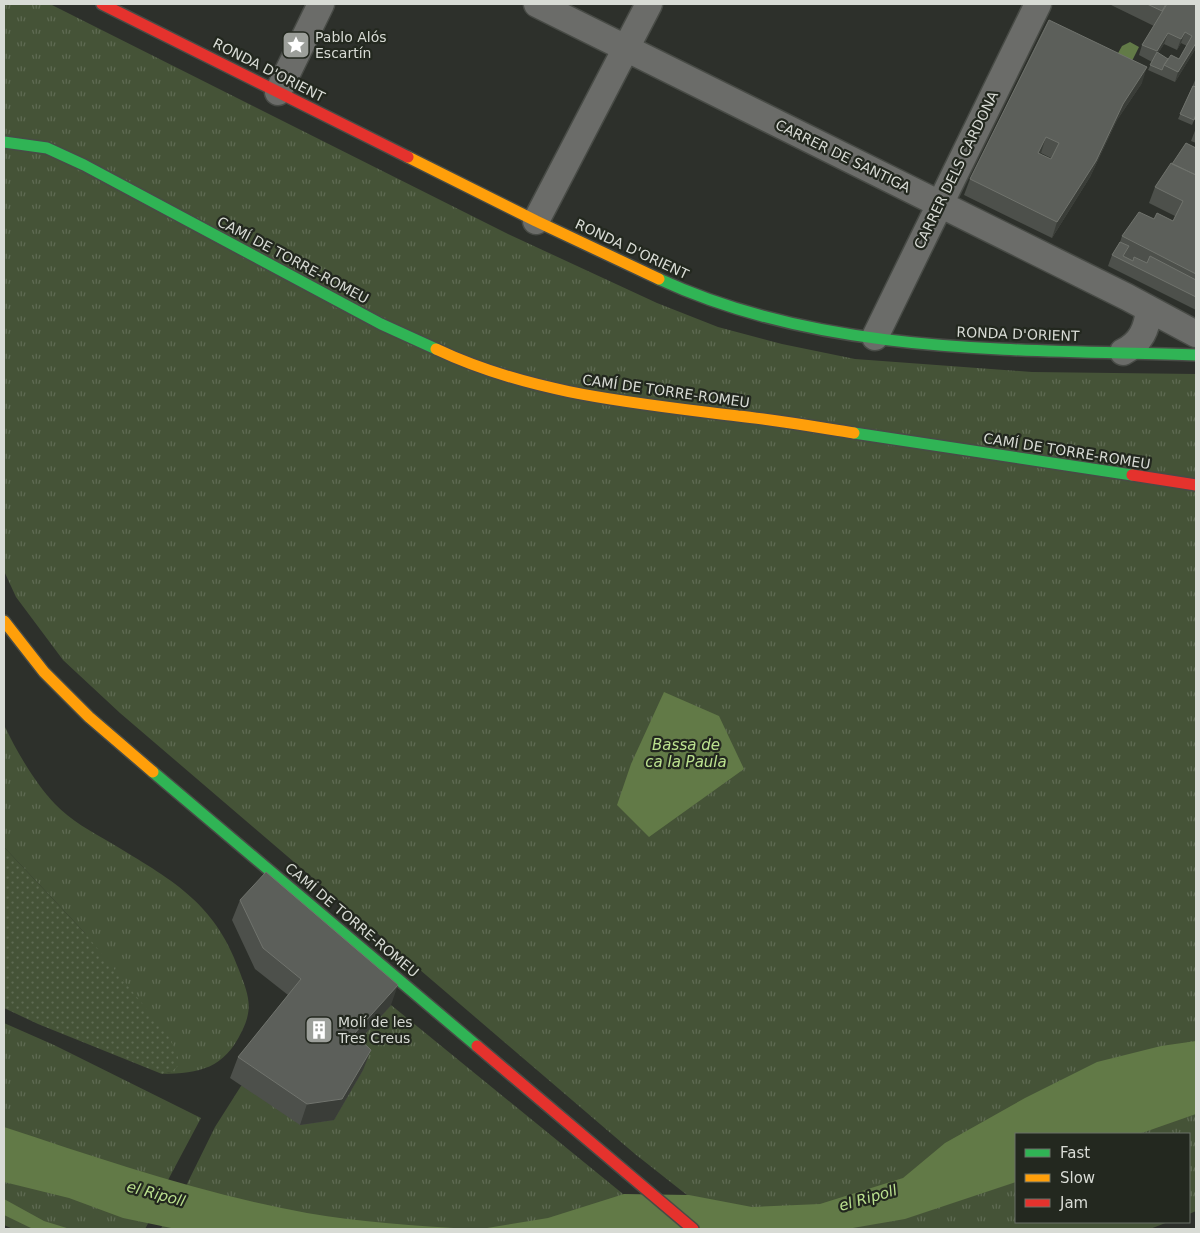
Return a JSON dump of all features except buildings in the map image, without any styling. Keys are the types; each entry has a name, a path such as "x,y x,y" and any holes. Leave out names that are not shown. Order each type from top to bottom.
{"street":[{"name":"RONDA D'ORIENT","path":"102,4 143,12 278,92 536,221 671,284 751,314 820,329 976,348 1196,355"},
{"path":"278,92 321,4"},
{"name":"CARRER DE SANTIGA","path":"537,4 940,204 1196,334"},
{"path":"536,221 648,4"},
{"name":"CARRER DELS CARDONA","path":"876,337 1038,4"},
{"name":"CAMÍ DE TORRE-ROMEU","path":"4,142 47,148 84,165 381,324 463,362 529,382 599,398 748,417 1196,485"},
{"path":"1123,352 1134,346 1141,336 1147,326 1149,309"},
{"name":"CAMÍ DE TORRE-ROMEU","path":"4,621 39,666 89,717 693,1229"}],"green space":[{"path":"4,4 50,4 508,234 657,303 718,327 782,344 855,359 1032,372 1196,374 1196,1211 1190,1214 1190,1133 1015,1133 1015,1223 1165,1223 1150,1229 730,1229 635,1154 120,713 63,660 16,597 4,571"},
{"path":"4,725 34,777 61,810 81,825 171,881 188,894 217,926 229,946 239,970 249,1007 246,1022 235,1044 219,1061 199,1070 162,1074 171,1072 84,932 4,847"},
{"path":"4,847 84,932 167,1034 178,1054 178,1066 171,1072 162,1074 38,1024 4,1008"},
{"path":"391,1005 666,1229 161,1229 162,1226 150,1220 145,1229 13,1229 4,1225 4,1023 54,1045 201,1118 168,1180 183,1192 215,1127 241,1086 346,1055"}],"water":[{"path":"1130,42 1139,47 1127,71 1112,64 1122,46"},
{"name":"Bassa de ca la Paula","path":"664,692 719,716 744,769 649,837 617,805 631,764"},
{"name":"el Ripoll","path":"1196,1041 1196,1114 1142,1133 1015,1133 1015,1182 905,1219 847,1229 481,1229 548,1218 624,1194 689,1195 752,1207 820,1204 903,1178 945,1143 1025,1098 1097,1062 1161,1046"},
{"name":"el Ripoll","path":"4,1127 154,1175 268,1205 348,1219 470,1229 176,1229 123,1218 69,1198 4,1182"},
{"path":"4,1199 44,1221 70,1229 33,1229 4,1215"}],"traffic: fast":[{"path":"4,142 47,148 84,165 381,324 436,349"},
{"path":"659,279 722,304 788,323 855,335 923,344 991,349 1196,355"},
{"path":"854,433 1132,475"},
{"path":"153,772 477,1046"}],"traffic: slow":[{"path":"408,157 536,221 659,279"},
{"path":"436,349 509,377 546,387 622,401 854,433"},
{"path":"4,621 44,672 89,717 153,772"}],"traffic: jam":[{"path":"102,4 408,157"},
{"path":"1132,475 1196,485"},
{"path":"477,1046 693,1229"}],"place":[{"name":"Pablo Alós Escartín","path":"296,45"},
{"name":"Molí de les Tres Creus","path":"319,1030"}]}
